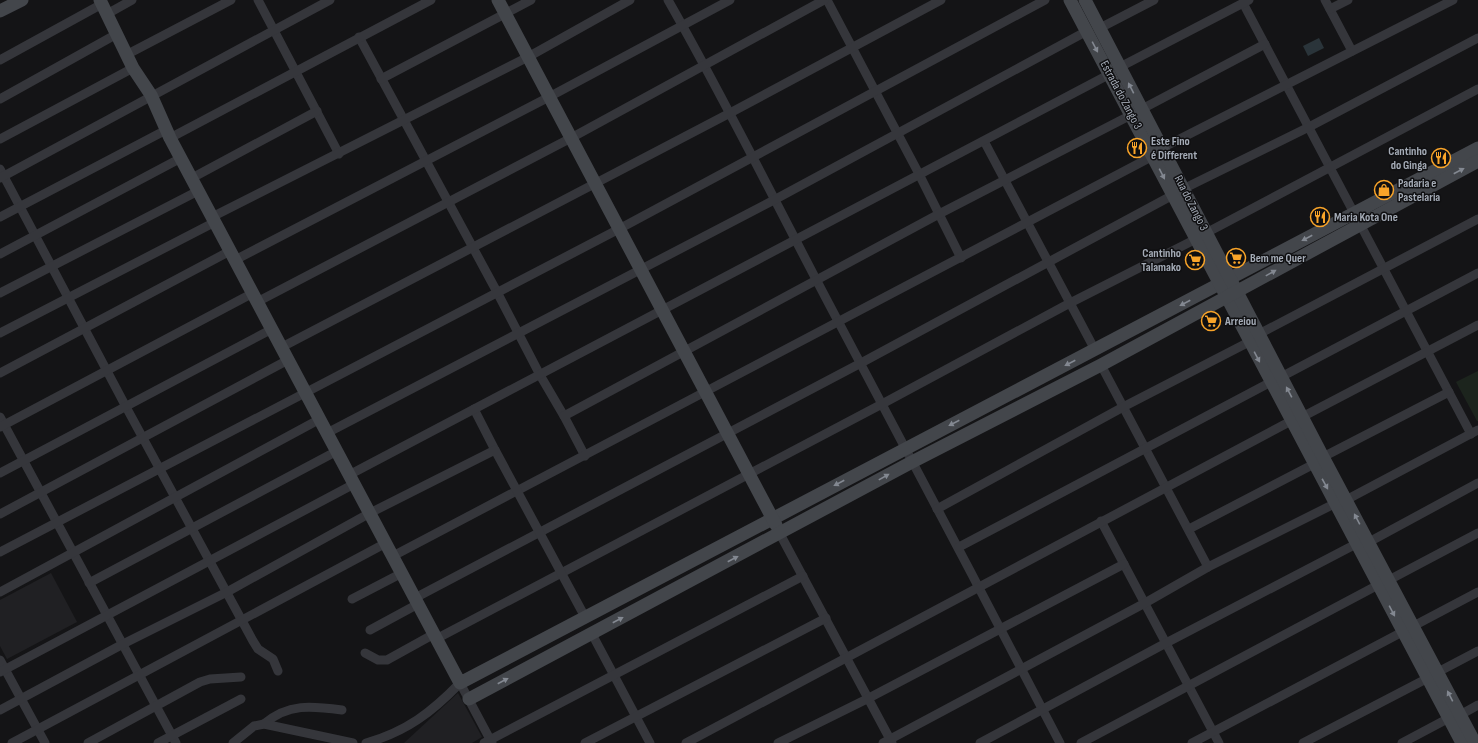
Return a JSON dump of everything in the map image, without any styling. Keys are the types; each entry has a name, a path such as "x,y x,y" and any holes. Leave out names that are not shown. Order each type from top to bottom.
{"street":[{"path":"0,60 103,6 132,0"},
{"path":"126,55 231,0"},
{"path":"258,0 339,154"},
{"path":"278,670 273,659 258,649 242,621 106,370 36,235 1,174 330,0"},
{"path":"0,218 296,72 359,37 431,0"},
{"path":"2,670 210,560 474,409 540,375 662,310 796,240 919,174 984,141 1246,1 1265,44 1383,269 1449,392 1474,432 1341,502 1208,567 1145,603 888,742 826,618 780,534 706,392 684,352 662,310 641,270 619,229 595,183 505,14 498,0"},
{"path":"381,79 531,0"},
{"path":"0,333 404,120 528,57 630,0"},
{"path":"668,0 730,113 774,200 1060,743"},
{"path":"0,373 426,160 549,97 730,0"},
{"path":"174,740 56,523 41,492 1,423 255,298 571,138 826,0 919,174 961,258"},
{"path":"282,347 730,113 941,0"},
{"path":"0,552 619,229 752,156 876,92 1045,0"},
{"path":"1070,0 1094,30"},
{"name":"Rua do Zango 3","path":"1085,0 1094,30 1178,192"},
{"path":"327,433 641,270 1094,30 1154,0"},
{"path":"1325,0 1352,51"},
{"path":"1330,9 1348,0"},
{"path":"393,556 961,258 1286,84 1453,0"},
{"path":"0,11 15,2"},
{"path":"103,6 115,35 133,68 151,95 168,134 198,191 469,699 488,742 803,576"},
{"path":"0,99 115,35"},
{"path":"359,37 585,456"},
{"path":"370,630 416,601 539,533 728,434 1178,192 1308,127 1478,38"},
{"path":"564,416 939,214 1005,181 1265,44"},
{"path":"0,138 133,68"},
{"path":"365,653 378,660 387,660 562,572 1478,89"},
{"path":"192,178 317,111"},
{"path":"984,141 1095,350"},
{"path":"469,699 780,534 912,462 1102,365 1231,295 1478,148"},
{"path":"0,254 181,158"},
{"path":"366,743 414,723 438,706 460,683 905,448 1225,282 1478,161"},
{"path":"0,293 198,191"},
{"path":"1178,192 1318,460 1433,675 1454,717 1462,743"},
{"path":"937,509 1125,406 1478,219"},
{"path":"958,547 1478,273"},
{"path":"686,743 979,588 1101,521 1428,353 1478,325"},
{"path":"0,472 272,329"},
{"path":"0,514 288,360"},
{"path":"1102,365 1125,406 1208,567"},
{"path":"1189,529 1449,392"},
{"path":"474,409 585,617"},
{"path":"0,592 320,419"},
{"path":"0,710 123,644 227,592 370,513 495,450"},
{"path":"89,583 337,451"},
{"path":"980,743 1166,643 1478,483"},
{"path":"1101,521 1219,743"},
{"path":"1081,743 1188,685 1478,533"},
{"path":"12,743 386,543"},
{"path":"778,743 867,699 1124,564"},
{"path":"352,599 402,573"},
{"path":"1192,743 1478,592"},
{"path":"585,743 826,618"},
{"path":"592,634 650,743"},
{"path":"1304,743 1478,651"},
{"path":"0,660 2,670 45,743"},
{"path":"88,743 200,682 210,679 241,677"},
{"path":"158,743 174,740 241,699"},
{"path":"1402,743 1478,705"},
{"path":"264,724 275,715 295,708 317,707 342,710"},
{"path":"1454,717 1475,743"},
{"path":"233,743 254,726 264,724 292,729 342,742 353,743"}],"shaded area":[{"path":"1319,38 1324,48 1308,56 1303,46"},
{"path":"1478,371 1478,421 1477,421 1456,382"},
{"path":"51,573 77,622 7,659 0,646 0,600"},
{"path":"458,693 482,737 472,743 404,743"}],"place":[{"name":"Este Fino é Different","path":"1137,148"},
{"name":"Cantinho do Ginga","path":"1441,158"},
{"name":"Padaria e Pastelaria","path":"1384,190"},
{"name":"Maria Kota One","path":"1320,217"},
{"name":"Bem me Quer","path":"1236,258"},
{"name":"Cantinho Talamako","path":"1195,260"},
{"name":"Arreiou","path":"1211,321"}]}
